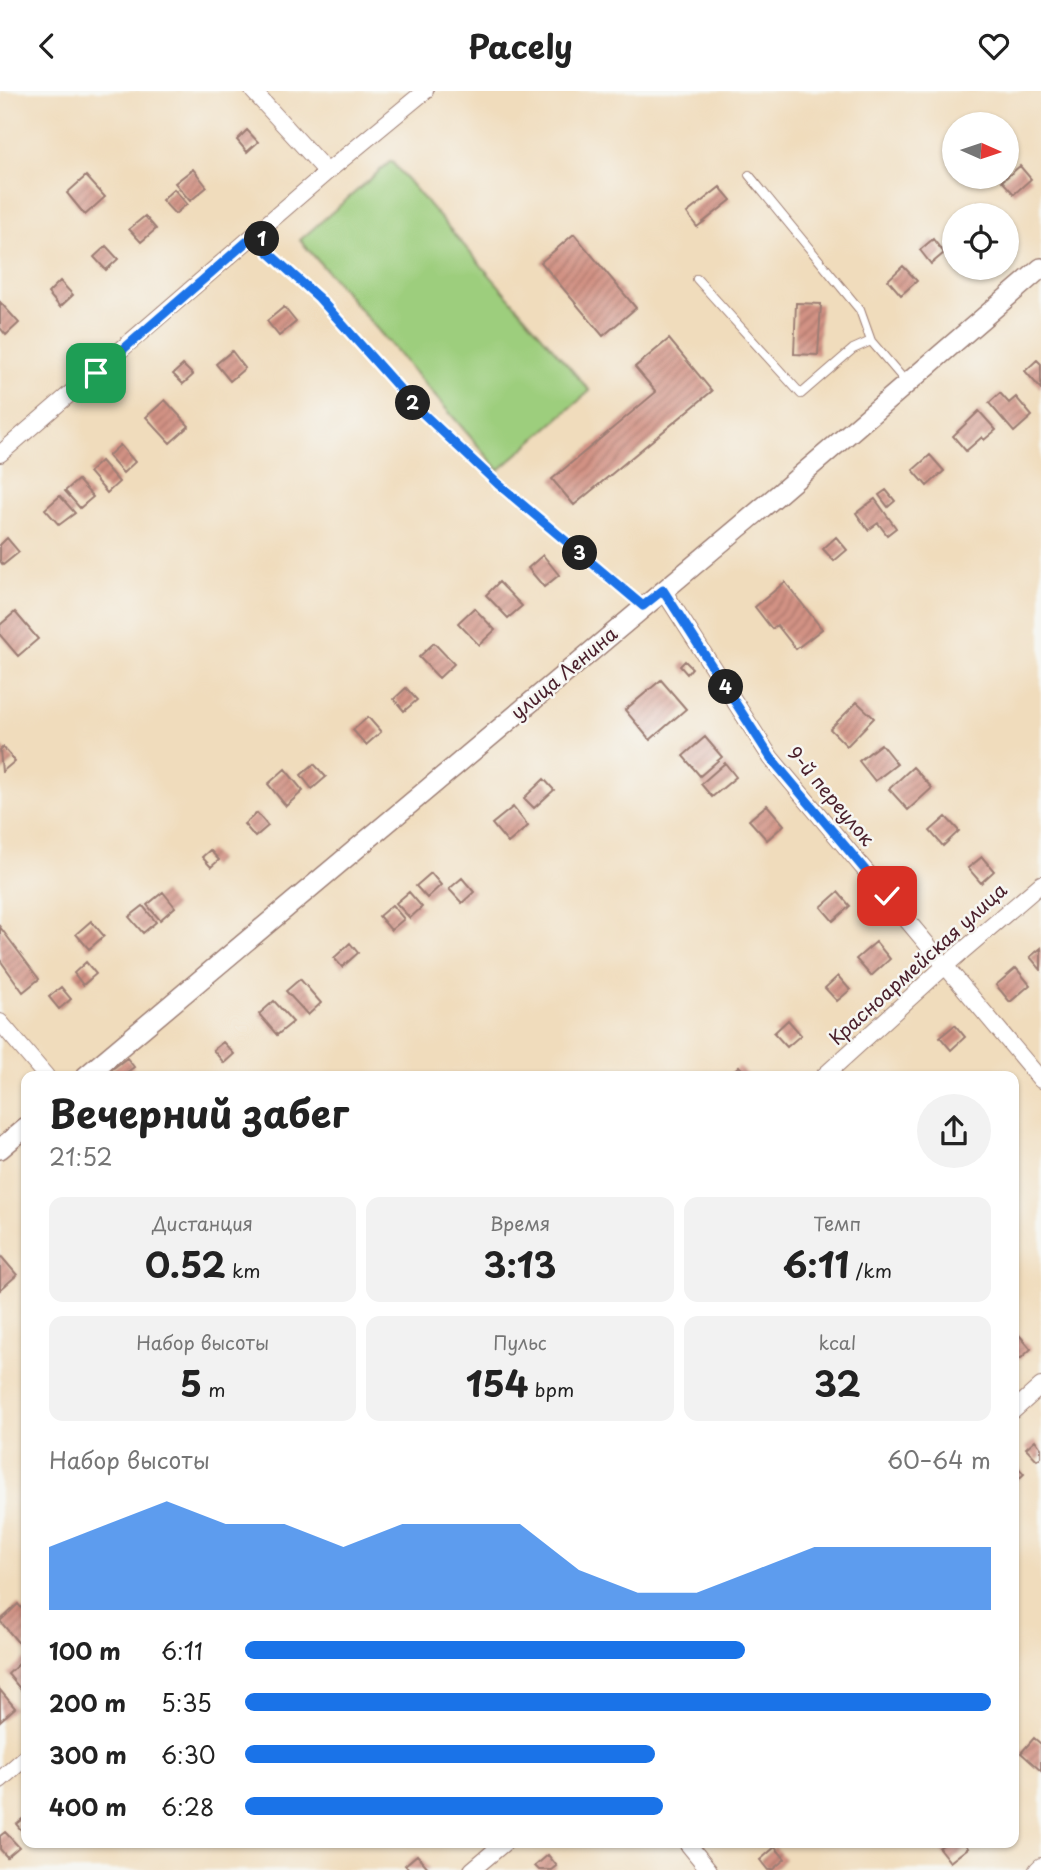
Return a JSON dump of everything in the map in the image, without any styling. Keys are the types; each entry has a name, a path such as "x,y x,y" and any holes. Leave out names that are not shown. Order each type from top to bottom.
{"street":[{"path":"253,91 327,172"},
{"path":"0,454 425,91"},
{"name":"улица Ленина","path":"92,1071 780,493 1041,268"},
{"name":"9-й переулок","path":"663,590 771,758 1041,1080"},
{"name":"Красноармейская улица","path":"830,1071 945,966 1041,884"},
{"path":"0,1022 43,1071"},
{"path":"0,1149 21,1131"},
{"path":"1019,1406 1041,1386"},
{"path":"0,1780 21,1761"},
{"path":"472,1870 498,1848"},
{"path":"691,1848 709,1870"},
{"path":"1037,1870 1041,1866"}],"lane":[{"path":"749,175 860,310 871,341 906,382"},
{"path":"259,231 269,253 319,298 415,406 498,484 643,606"},
{"path":"696,279 801,394 853,349 871,341"}],"green space":[{"path":"391,161 590,391 499,470 300,240"}],"building":[{"path":"247,130 258,142 247,152 237,140"},
{"path":"1019,167 1031,179 1014,194 1009,189 1019,189"},
{"path":"193,169 207,187 190,201 175,183"},
{"path":"86,176 105,197 85,215 67,193"},
{"path":"720,187 731,200 697,227 687,213"},
{"path":"174,189 187,204 175,214 162,200"},
{"path":"145,216 156,229 141,242 129,229"},
{"path":"574,234 636,308 603,336 541,262"},
{"path":"933,239 942,250 942,255 931,264 920,250"},
{"path":"106,246 118,259 106,270 94,257"},
{"path":"903,266 917,281 901,295 888,280"},
{"path":"60,281 73,295 60,307 48,293"},
{"path":"0,302 19,323 6,335 0,328"},
{"path":"796,303 821,304 818,355 794,354"},
{"path":"284,307 296,322 279,336 267,321"},
{"path":"669,339 712,391 574,505 552,479 656,392 635,367"},
{"path":"232,351 245,368 230,381 216,364"},
{"path":"1037,360 1041,364 1041,389 1025,371"},
{"path":"183,365 193,375 183,384 173,374"},
{"path":"1000,393 1009,403 1016,397 1032,416 1014,432 989,403"},
{"path":"165,400 189,426 170,443 146,417"},
{"path":"979,411 996,430 984,440 982,437 966,451 953,436"},
{"path":"120,445 135,462 123,473 108,456"},
{"path":"930,455 944,471 927,486 913,470"},
{"path":"101,461 119,482 107,493 89,472"},
{"path":"78,480 93,497 80,508 65,491"},
{"path":"886,490 895,501 888,507 879,495"},
{"path":"60,496 75,513 59,525 45,509"},
{"path":"875,499 896,528 887,535 878,523 868,530 856,513"},
{"path":"836,537 847,550 834,561 823,549"},
{"path":"7,538 19,552 3,565 0,561 0,545"},
{"path":"543,555 559,575 544,587 528,568"},
{"path":"499,582 522,606 508,618 486,595"},
{"path":"785,582 822,629 796,649 777,625 772,629 755,607"},
{"path":"474,608 495,630 479,645 458,623"},
{"path":"15,612 38,639 18,656 0,635 0,625"},
{"path":"434,643 454,664 439,678 419,657"},
{"path":"685,661 692,668 687,674 680,666"},
{"path":"661,680 686,709 650,740 625,710"},
{"path":"406,688 417,700 404,711 394,699"},
{"path":"857,702 874,718 847,746 830,729"},
{"path":"368,717 381,732 366,745 353,730"},
{"path":"705,737 722,757 700,776 683,756"},
{"path":"881,744 897,764 875,781 859,761"},
{"path":"3,747 15,761 2,772 0,750"},
{"path":"725,763 736,777 712,797 701,784"},
{"path":"314,764 326,777 312,789 301,775"},
{"path":"913,767 932,788 908,810 889,789"},
{"path":"285,769 303,791 286,806 268,784"},
{"path":"544,779 554,790 534,808 524,798"},
{"path":"767,805 784,825 767,840 749,820"},
{"path":"513,807 528,826 508,843 492,824"},
{"path":"257,813 268,826 255,837 244,824"},
{"path":"946,817 959,831 943,846 930,831"},
{"path":"210,850 219,860 211,867 202,857"},
{"path":"982,857 994,871 981,883 968,868"},
{"path":"431,873 441,885 427,898 416,886"},
{"path":"462,878 474,892 462,903 449,889"},
{"path":"163,892 175,907 160,920 147,905"},
{"path":"409,892 422,907 410,918 396,903"},
{"path":"838,892 850,906 833,921 821,907"},
{"path":"392,905 404,919 391,930 379,916"},
{"path":"143,906 156,922 143,933 129,917"},
{"path":"91,921 104,936 89,949 76,934"},
{"path":"0,927 39,979 23,992 0,960"},
{"path":"876,942 890,959 871,976 856,959"},
{"path":"350,943 358,953 342,967 334,958"},
{"path":"1041,948 1041,970 1030,957"},
{"path":"86,962 96,974 83,985 74,973"},
{"path":"1016,968 1030,985 1010,1002 996,985"},
{"path":"838,976 850,990 837,1001 825,988"},
{"path":"300,979 321,1003 308,1015 286,991"},
{"path":"61,987 71,999 59,1009 49,997"},
{"path":"274,1001 293,1022 277,1035 259,1014"},
{"path":"788,1020 801,1035 787,1047 774,1033"},
{"path":"955,1025 965,1037 951,1050 940,1037"},
{"path":"223,1042 234,1054 224,1063 213,1050"},
{"path":"127,1058 134,1067 129,1071 111,1070"},
{"path":"0,1255 17,1275 0,1290"},
{"path":"1019,1335 1031,1349 1019,1358"},
{"path":"1035,1440 1041,1448 1041,1457 1037,1460 1026,1448"},
{"path":"18,1604 21,1608 21,1646 0,1621"},
{"path":"21,1662 21,1690 8,1674"},
{"path":"0,1690 15,1708 0,1721"},
{"path":"1034,1738 1041,1744 1041,1771 1021,1753"},
{"path":"5,1832 19,1847 7,1857 0,1849 0,1836"},
{"path":"774,1848 785,1859 772,1870 768,1870 760,1860"},
{"path":"939,1848 968,1848 950,1862"},
{"path":"417,1855 430,1870 410,1870 405,1865"},
{"path":"548,1855 557,1866 552,1870 539,1870 535,1866"}],"route":[{"path":"96,373 259,231 269,253 319,298 415,406 498,484 643,606 663,590 771,758 887,896"}]}
